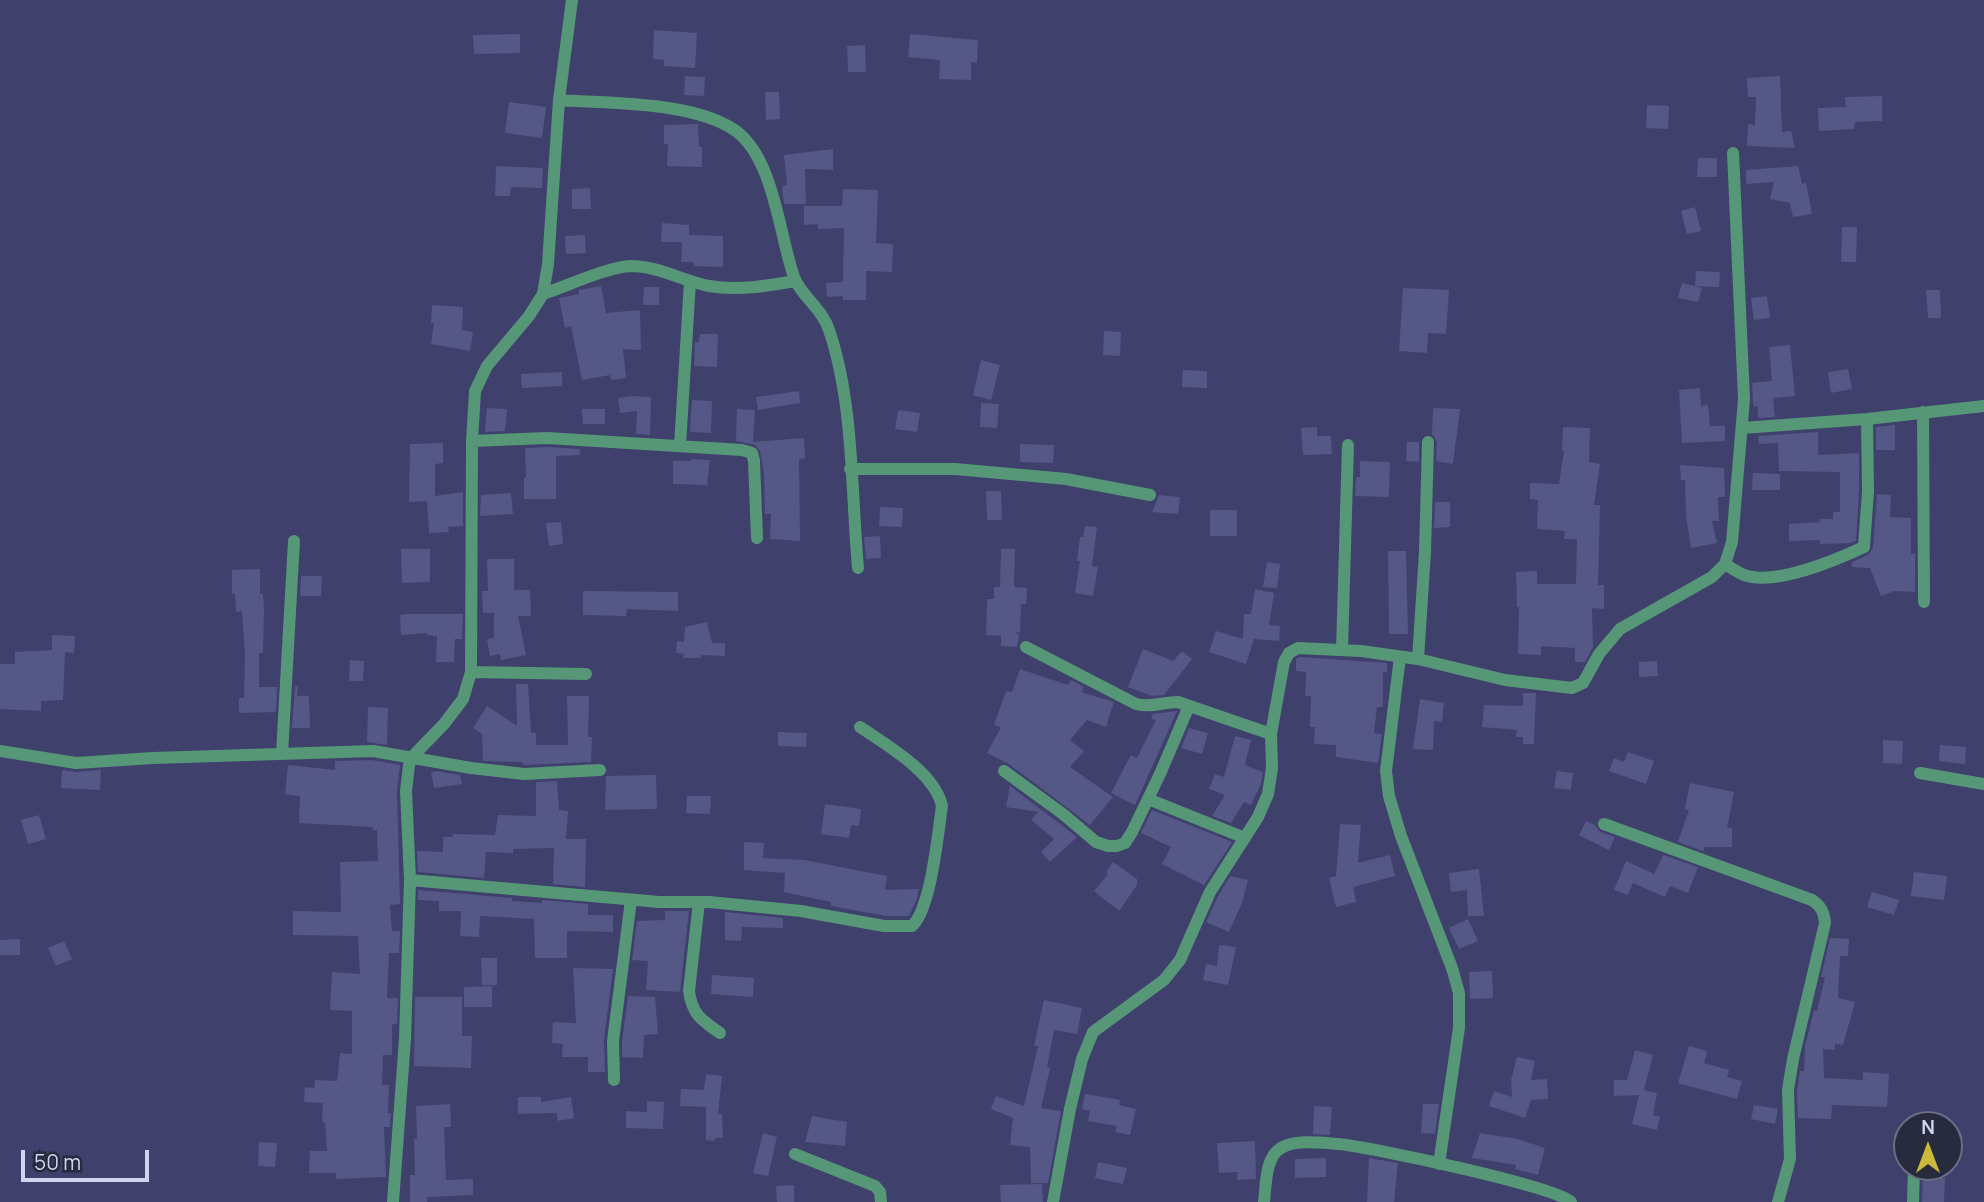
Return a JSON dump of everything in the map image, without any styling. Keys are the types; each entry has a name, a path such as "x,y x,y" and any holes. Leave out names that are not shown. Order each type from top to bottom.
{"street":[{"path":"393,1202 405,1040 410,880 406,791 412,757 444,724 463,699 471,672 472,442 475,391 487,366 529,316 543,294 548,264 559,100 572,0"},
{"path":"559,100 682,110 734,130 752,146 764,172 795,281 820,310 829,330 848,428 858,568"},
{"path":"1053,1202 1079,1072 1093,1032 1164,980 1180,960 1210,892 1258,817 1268,794 1272,768 1271,734 1284,662 1289,653 1298,649 1342,650 1418,659 1505,680 1572,688 1583,683 1599,654 1620,629 1712,577 1725,564 1732,542 1744,399 1733,153"},
{"path":"543,294 629,266 650,268 712,286 750,288 795,281"},
{"path":"680,446 690,281"},
{"path":"1742,428 1984,407"},
{"path":"1923,412 1924,603"},
{"path":"1725,564 1745,576 1763,578 1829,562 1864,547 1868,491 1867,419"},
{"path":"472,442 547,438 742,450 752,453 757,538"},
{"path":"1418,659 1428,442"},
{"path":"1342,650 1348,445"},
{"path":"850,469 967,470 1066,479 1150,495"},
{"path":"282,754 294,541"},
{"path":"1026,646 1136,704 1147,707 1178,702 1271,734"},
{"path":"1399,657 1387,771 1389,796 1459,993 1459,1028 1439,1164"},
{"path":"471,672 586,674"},
{"path":"1004,771 1096,842 1118,846 1125,843 1148,799 1189,706"},
{"path":"410,880 631,900 699,902 801,911 900,928 912,926 918,920 928,893 943,806 934,786 897,750 860,727"},
{"path":"0,751 76,763 373,751 524,774 600,770"},
{"path":"1920,773 1984,784"},
{"path":"1148,799 1245,838"},
{"path":"1604,824 1812,900 1820,906 1825,923 1791,1069 1788,1090 1790,1159 1777,1202"},
{"path":"614,1080 613,1041 631,900"},
{"path":"699,902 689,991 691,1004 700,1019 720,1033"},
{"path":"1264,1202 1269,1163 1277,1149 1288,1144 1342,1144 1540,1189 1563,1196 1571,1202"},
{"path":"795,1154 875,1186 880,1192 881,1202"},
{"path":"1913,1202 1914,1181"}],"building":[{"path":"654,30 697,33 695,68 664,66 664,60 653,59"},
{"path":"520,34 520,53 474,54 473,35"},
{"path":"910,34 978,40 977,63 971,62 971,80 939,79 940,60 908,57"},
{"path":"865,45 866,72 848,72 847,46"},
{"path":"685,76 705,77 704,96 684,95"},
{"path":"1780,76 1782,132 1791,131 1795,148 1747,146 1748,124 1755,125 1756,97 1748,97 1747,78"},
{"path":"765,92 779,92 780,119 766,120"},
{"path":"1882,96 1882,121 1855,122 1854,129 1819,131 1818,108 1846,107 1845,97"},
{"path":"509,102 546,107 542,138 505,133"},
{"path":"1647,105 1669,106 1668,129 1646,128"},
{"path":"698,124 702,167 667,166 668,144 664,144 664,125"},
{"path":"833,149 833,170 805,169 806,204 784,204 782,186 787,185 784,155"},
{"path":"1698,158 1717,158 1717,177 1697,177"},
{"path":"496,166 543,168 542,188 511,187 510,196 495,196"},
{"path":"1798,166 1802,184 1806,183 1812,214 1793,217 1790,203 1770,199 1774,182 1746,184 1746,170"},
{"path":"590,188 591,209 572,209 572,189"},
{"path":"843,189 878,190 876,243 893,244 892,272 866,271 866,300 843,300 843,296 827,297 826,283 843,282 844,228 818,229 818,224 804,225 804,206 842,206"},
{"path":"1695,207 1701,231 1687,234 1681,211"},
{"path":"662,223 689,225 689,235 723,236 723,267 694,266 693,262 681,262 682,242 661,242"},
{"path":"1842,227 1857,227 1856,262 1841,262"},
{"path":"585,235 586,253 566,254 565,236"},
{"path":"1696,271 1720,272 1719,287 1695,286"},
{"path":"1682,283 1702,288 1698,302 1678,298"},
{"path":"601,286 606,313 640,310 641,350 623,349 626,378 611,380 610,375 582,380 571,326 565,328 559,298 579,294 579,290"},
{"path":"644,287 659,287 659,305 643,305"},
{"path":"1403,288 1449,290 1446,334 1428,333 1427,353 1399,351"},
{"path":"1926,290 1940,290 1941,318 1928,318"},
{"path":"1767,296 1770,318 1754,320 1751,298"},
{"path":"432,305 463,307 462,330 473,332 470,351 431,344 434,323 431,323"},
{"path":"1104,331 1121,332 1120,356 1103,355"},
{"path":"700,334 718,334 717,367 694,366 695,342 699,342"},
{"path":"1790,345 1795,396 1773,398 1775,417 1758,418 1752,383 1772,381 1769,347"},
{"path":"981,360 1000,365 991,400 973,395"},
{"path":"1848,369 1852,389 1831,393 1828,372"},
{"path":"1183,370 1207,371 1207,388 1182,387"},
{"path":"562,372 562,386 522,388 521,374"},
{"path":"1700,388 1701,406 1708,405 1710,426 1725,426 1725,441 1682,443 1679,390"},
{"path":"799,391 800,403 758,410 756,397"},
{"path":"651,397 650,435 636,434 637,411 620,413 618,398"},
{"path":"692,400 712,401 711,433 690,432"},
{"path":"981,403 999,404 997,428 980,427"},
{"path":"487,408 507,409 505,431 485,432"},
{"path":"1433,408 1460,409 1453,464 1436,461 1437,442 1432,434"},
{"path":"582,409 605,409 605,424 583,424"},
{"path":"737,409 755,410 753,442 804,438 805,458 799,459 800,541 770,539 771,514 765,514 764,474 760,451 755,445 736,441"},
{"path":"898,410 920,413 917,432 895,429"},
{"path":"1895,425 1895,450 1876,450 1876,427"},
{"path":"1317,427 1317,436 1331,436 1332,454 1303,455 1301,428"},
{"path":"1563,427 1590,428 1589,462 1600,464 1594,505 1600,505 1598,585 1604,585 1604,609 1592,608 1593,647 1585,662 1575,662 1575,648 1541,646 1541,655 1518,654 1519,607 1516,572 1537,571 1537,584 1576,584 1577,539 1564,539 1565,531 1537,529 1538,500 1530,499 1530,483 1559,484 1564,451"},
{"path":"1818,432 1818,455 1859,453 1856,541 1851,543 1789,541 1789,524 1833,519 1833,512 1840,512 1840,472 1779,471 1778,443 1759,444 1758,436"},
{"path":"1407,442 1419,442 1419,462 1406,461"},
{"path":"443,443 443,463 435,464 435,496 463,492 463,526 448,527 449,532 429,533 427,501 409,502 410,444"},
{"path":"1020,444 1054,445 1053,463 1020,462"},
{"path":"525,448 580,449 580,455 556,456 556,499 524,499"},
{"path":"710,460 707,485 673,484 673,461"},
{"path":"1360,461 1390,462 1389,497 1355,496 1356,477 1360,477"},
{"path":"1680,465 1724,468 1725,497 1718,497 1719,521 1712,521 1717,543 1691,548 1686,516 1685,480 1681,480"},
{"path":"1753,473 1780,474 1780,490 1752,490"},
{"path":"986,491 1001,491 1002,520 987,520"},
{"path":"511,493 513,514 480,516 481,495"},
{"path":"1877,494 1891,495 1890,517 1911,518 1915,592 1894,591 1881,596 1870,568 1852,567 1852,562 1868,555 1873,548"},
{"path":"1159,495 1180,497 1178,514 1152,512"},
{"path":"1435,502 1450,502 1450,527 1434,528"},
{"path":"880,507 903,508 902,527 879,526"},
{"path":"1210,510 1237,510 1237,536 1210,536"},
{"path":"561,522 563,544 549,546 546,523"},
{"path":"1085,526 1097,527 1092,566 1098,567 1093,596 1075,593 1080,561 1077,561 1080,537 1083,537"},
{"path":"880,536 881,558 866,559 864,537"},
{"path":"401,549 430,549 430,582 402,583"},
{"path":"1001,549 1015,549 1014,587 1027,588 1026,604 1021,604 1020,633 1013,631 1019,635 1017,647 1001,646 1001,636 986,635 987,599 994,599 994,587 1000,587"},
{"path":"1388,551 1406,551 1408,634 1389,634"},
{"path":"487,559 514,559 514,590 530,590 531,616 518,616 526,655 501,660 500,654 490,656 487,639 494,638 494,613 483,613 482,591 488,591"},
{"path":"1267,562 1280,564 1277,588 1263,587"},
{"path":"260,569 260,594 263,594 264,608 263,653 259,653 259,687 277,687 276,712 239,713 239,698 244,698 245,654 242,611 236,612 235,594 232,594 232,570"},
{"path":"301,576 322,576 321,596 300,596"},
{"path":"1255,589 1274,593 1269,625 1280,626 1279,641 1254,639 1246,664 1209,652 1216,631 1243,639 1244,614 1251,614"},
{"path":"583,591 678,592 678,611 627,609 626,616 583,615"},
{"path":"463,614 462,639 455,639 454,662 436,662 437,636 427,633 401,635 400,615"},
{"path":"707,622 712,643 725,643 725,656 701,655 701,658 683,658 684,654 676,653 677,641 684,642 685,627"},
{"path":"52,635 75,636 74,653 65,652 63,700 41,701 41,711 0,709 0,664 15,664 15,652 52,650"},
{"path":"1143,649 1173,661 1182,651 1192,659 1164,695 1152,696 1128,687"},
{"path":"1300,657 1387,663 1387,672 1383,672 1383,707 1377,707 1374,733 1382,734 1378,763 1336,757 1336,745 1314,744 1315,727 1310,727 1311,696 1305,696 1306,672 1296,671 1296,659"},
{"path":"350,660 364,661 363,681 349,681"},
{"path":"1657,661 1658,676 1639,677 1639,662"},
{"path":"1020,669 1068,685 1071,680 1084,687 1081,692 1114,702 1106,727 1087,720 1070,740 1084,751 1070,767 1113,797 1090,825 1009,764 987,753 1001,727 994,725 1006,691 1012,692"},
{"path":"516,684 528,684 531,733 536,733 536,745 568,745 567,696 589,696 588,737 592,737 591,762 524,765 522,762 483,761 482,734 473,728 487,706 517,726"},
{"path":"295,686 298,686 297,696 309,696 310,728 292,728"},
{"path":"1523,693 1536,693 1534,744 1523,744 1523,737 1516,737 1517,730 1482,727 1484,705 1523,706"},
{"path":"1420,699 1444,703 1442,722 1434,721 1433,750 1413,749"},
{"path":"368,707 388,708 387,745 367,742"},
{"path":"1177,711 1135,805 1111,793 1131,755 1137,758 1156,720 1151,719 1153,714"},
{"path":"1189,728 1208,733 1202,754 1181,748"},
{"path":"778,732 807,733 806,747 778,746"},
{"path":"1235,736 1251,740 1245,765 1263,772 1261,784 1251,805 1244,802 1231,823 1212,816 1225,795 1209,789 1215,774 1224,777"},
{"path":"1883,740 1903,741 1902,764 1883,763"},
{"path":"1940,745 1966,747 1965,764 1939,761"},
{"path":"1628,752 1654,761 1646,784 1609,771 1614,758 1624,762"},
{"path":"372,760 400,765 397,791 400,904 390,905 392,931 400,931 399,953 389,953 387,998 398,998 397,1024 392,1024 392,1055 383,1055 382,1085 389,1085 388,1113 391,1113 390,1127 384,1127 386,1177 336,1179 336,1173 309,1173 310,1151 327,1151 325,1123 322,1122 323,1103 304,1102 305,1087 314,1088 315,1080 337,1081 340,1053 352,1054 352,1011 330,1010 332,972 360,974 358,936 293,935 293,911 341,912 340,862 378,861 377,830 373,830 373,827 299,823 300,796 285,794 288,765 335,770 335,761"},
{"path":"62,770 101,770 100,790 61,788"},
{"path":"1557,771 1573,773 1571,790 1554,788"},
{"path":"431,772 460,775 462,784 434,788"},
{"path":"656,775 657,809 605,810 606,776"},
{"path":"557,781 559,810 568,811 566,839 586,839 585,887 553,884 554,848 513,849 513,853 486,852 484,878 418,872 417,851 443,852 443,837 453,837 453,834 495,835 498,815 536,816 536,782"},
{"path":"1690,783 1734,792 1727,828 1732,828 1732,847 1705,847 1703,851 1678,842 1689,810 1685,809"},
{"path":"1010,786 1077,837 1050,862 1041,852 1054,839 1031,820 1038,812 1006,807"},
{"path":"687,796 711,796 710,814 686,813"},
{"path":"825,804 861,809 859,826 851,825 849,838 821,834"},
{"path":"1152,810 1232,842 1204,885 1162,864 1171,847 1141,833"},
{"path":"39,815 46,839 28,844 21,820"},
{"path":"1586,821 1595,825 1600,832 1615,837 1609,850 1579,835"},
{"path":"1340,824 1361,825 1358,863 1390,855 1395,876 1353,887 1356,902 1336,907 1329,878 1336,876"},
{"path":"744,842 764,843 763,858 804,860 887,876 885,890 919,889 916,901 909,916 886,916 831,906 831,902 784,892 785,873 744,870"},
{"path":"1663,855 1698,867 1688,893 1670,886 1665,897 1633,883 1628,895 1614,890 1626,861 1654,874"},
{"path":"1113,862 1137,879 1137,885 1119,911 1094,891 1108,874 1106,872"},
{"path":"1479,869 1484,916 1468,916 1467,890 1451,892 1449,873"},
{"path":"1914,872 1947,876 1944,900 1911,896"},
{"path":"1230,876 1248,880 1242,903 1229,932 1206,922"},
{"path":"418,890 512,898 512,901 542,903 542,900 588,904 588,915 613,915 613,932 567,931 567,958 535,958 534,919 480,916 479,937 460,936 461,911 439,911 439,901 418,900"},
{"path":"1872,892 1899,900 1894,915 1867,907"},
{"path":"665,911 689,911 680,992 646,990 648,961 632,960 637,921 665,920"},
{"path":"725,912 783,918 783,928 742,927 741,941 725,940"},
{"path":"1468,919 1478,941 1459,949 1449,928"},
{"path":"1830,938 1849,939 1848,956 1840,956 1838,998 1855,1002 1843,1045 1835,1044 1835,1050 1823,1049 1824,1078 1863,1080 1863,1072 1889,1074 1887,1107 1832,1105 1831,1119 1798,1118 1797,1091 1800,1071 1804,1071 1805,1046 1825,977 1821,977"},
{"path":"20,939 20,955 0,955 0,940"},
{"path":"64,941 72,959 56,966 48,948"},
{"path":"1219,945 1236,947 1228,985 1203,980 1206,964 1217,966"},
{"path":"481,958 497,958 497,985 482,985"},
{"path":"573,968 613,969 604,1040 605,1072 588,1072 588,1057 562,1057 563,1044 552,1043 553,1022 576,1023"},
{"path":"1492,971 1493,998 1470,999 1469,972"},
{"path":"712,975 754,978 753,997 711,994"},
{"path":"492,986 492,1007 464,1007 464,987"},
{"path":"628,996 655,997 658,1034 644,1035 643,1058 622,1057"},
{"path":"415,997 462,997 462,1036 472,1036 471,1068 414,1066"},
{"path":"1044,1000 1082,1008 1077,1034 1054,1030 1047,1067 1050,1068 1041,1108 1061,1111 1048,1183 1031,1183 1030,1147 1010,1145 1013,1118 991,1109 996,1096 1024,1106 1038,1046 1034,1046"},
{"path":"1689,1046 1707,1051 1704,1063 1729,1070 1727,1077 1742,1081 1737,1099 1678,1083"},
{"path":"1635,1050 1653,1055 1644,1090 1657,1093 1653,1115 1660,1117 1657,1130 1632,1124 1639,1095 1614,1096 1614,1080 1627,1080"},
{"path":"1517,1057 1535,1061 1531,1080 1547,1079 1548,1099 1531,1100 1525,1118 1489,1106 1494,1091 1512,1097 1511,1080"},
{"path":"706,1074 722,1076 718,1114 722,1114 723,1138 715,1138 715,1141 706,1140 706,1107 680,1106 681,1089 704,1090"},
{"path":"1085,1094 1120,1100 1119,1105 1136,1109 1130,1135 1115,1132 1117,1126 1088,1121 1090,1111 1082,1109"},
{"path":"518,1097 541,1097 541,1102 571,1097 574,1118 558,1121 557,1113 518,1114"},
{"path":"647,1101 664,1102 663,1129 626,1128 626,1111 647,1112"},
{"path":"450,1104 451,1127 444,1127 446,1180 473,1179 473,1195 427,1197 427,1202 410,1202 410,1175 415,1175 416,1106"},
{"path":"1423,1104 1439,1104 1435,1134 1421,1133"},
{"path":"1754,1105 1778,1109 1775,1124 1751,1119"},
{"path":"1314,1106 1332,1107 1330,1135 1313,1134"},
{"path":"812,1116 847,1122 845,1146 805,1142"},
{"path":"763,1133 777,1137 768,1176 753,1173"},
{"path":"1480,1133 1518,1139 1545,1148 1538,1175 1515,1169 1516,1165 1472,1158"},
{"path":"1255,1141 1256,1179 1237,1180 1238,1172 1219,1173 1217,1143"},
{"path":"259,1142 277,1143 275,1167 258,1166"},
{"path":"1326,1158 1326,1177 1295,1178 1295,1159"},
{"path":"1369,1158 1398,1163 1394,1202 1367,1202"},
{"path":"1098,1162 1127,1168 1123,1184 1095,1178"},
{"path":"1923,1181 1945,1181 1944,1202 1922,1202"},
{"path":"1042,1184 1043,1202 1001,1202 1000,1185"},
{"path":"794,1185 794,1202 777,1202 776,1186"}]}
